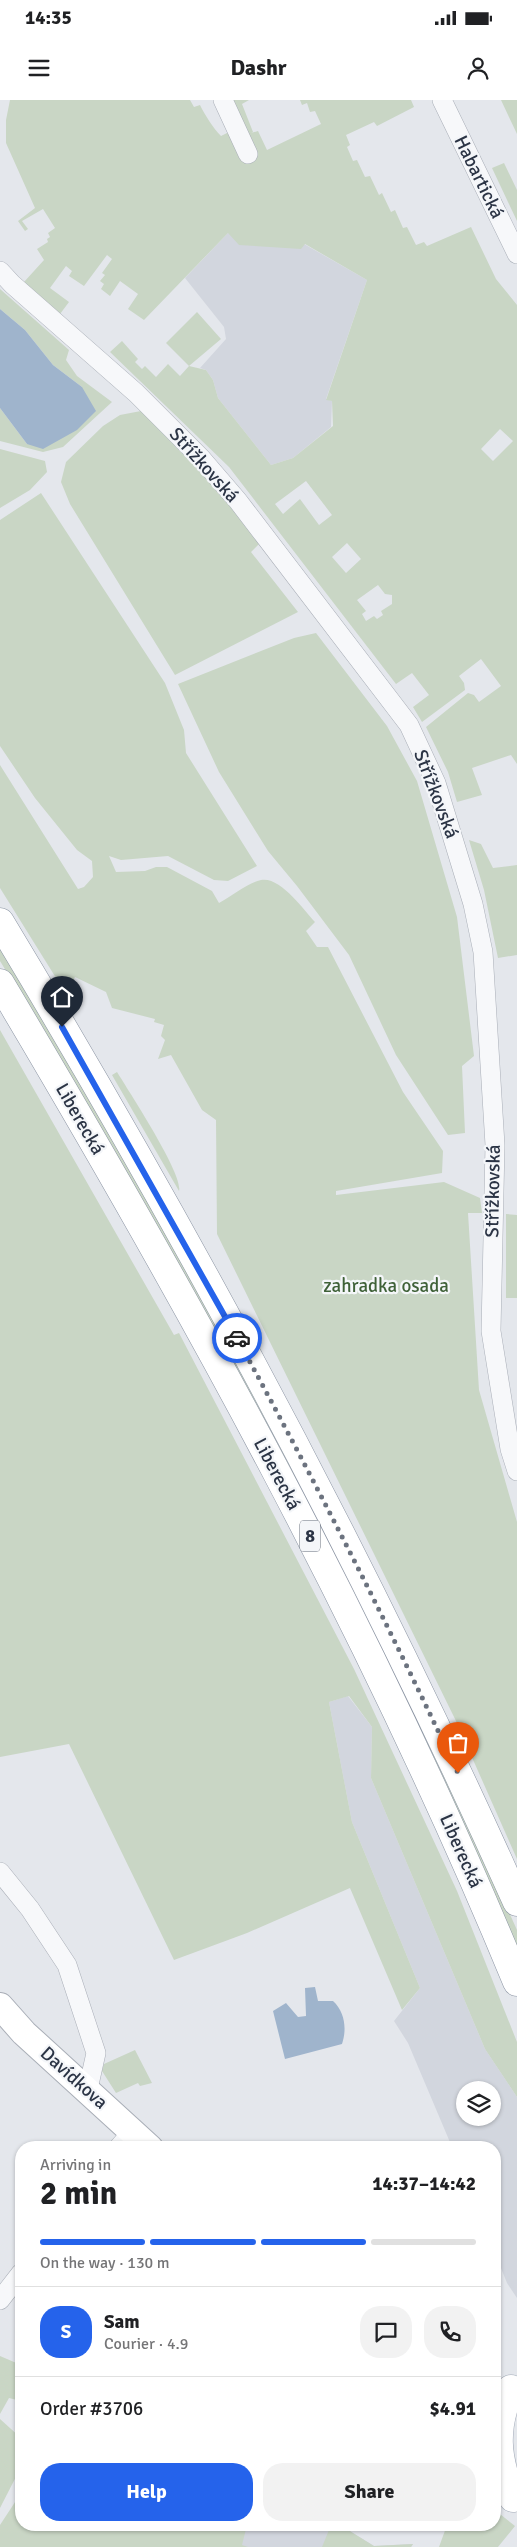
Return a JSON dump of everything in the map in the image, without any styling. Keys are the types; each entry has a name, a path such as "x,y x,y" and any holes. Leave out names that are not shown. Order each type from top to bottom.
{"main road":[{"name":"Liberecká","path":"0,922 43,992 199,1267 306,1465 418,1688 517,1902"},
{"name":"Liberecká","path":"0,983 171,1278 308,1533 467,1861 517,1982"},
{"path":"501,2416 508,2394"},
{"path":"501,2470 508,2494"}],"street":[{"path":"223,100 248,154"},
{"name":"Habartická","path":"442,100 517,254"},
{"name":"Střížkovská","path":"0,271 12,284 136,393 201,458 238,501 409,725 436,783 473,904 483,952 495,1145 491,1331 510,1449 517,1471"},
{"path":"0,1872 30,1909 67,1965 96,2053 88,2089"},
{"name":"Davídkova","path":"0,2006 24,2033 88,2089 133,2141"},
{"path":"0,2300 15,2281"}],"shaded area":[{"path":"228,233 304,244 367,280 326,399 332,401 331,427 293,458 271,465 218,398 213,380 206,370 200,368 226,339 224,327 185,278"},
{"path":"348,1696 372,1727 371,1778 485,2049 517,2097 517,2298 507,2283 501,2268 501,2141 449,2141 408,2043 394,2021 420,1988 352,1822 329,1702"},
{"path":"130,2531 350,2531 374,2546 413,2544 411,2547 122,2547"}],"green space":[{"path":"10,100 190,100 194,107 200,105 209,121 221,136 227,133 233,138 231,100 249,100 242,104 253,132 251,133 258,131 267,150 321,124 315,111 310,112 307,103 302,105 300,100 411,100 414,107 377,126 374,122 346,135 350,145 347,147 353,161 357,160 365,177 370,176 379,195 382,193 391,212 395,210 403,228 407,227 416,245 424,242 427,246 471,227 496,279 517,305 517,764 511,755 472,768 482,795 457,802 448,772 426,727 468,693 474,695 479,702 501,686 481,659 459,676 464,683 465,690 422,722 413,707 429,695 412,673 396,684 229,467 110,352 122,341 138,359 135,362 142,369 145,366 156,377 168,364 180,376 189,366 206,370 213,380 218,398 271,465 293,458 333,426 332,401 326,400 367,280 305,244 301,249 239,245 228,233 144,320 128,309 138,294 120,281 110,296 101,289 104,284 100,281 105,275 102,273 112,259 107,255 84,286 69,276 72,271 66,266 50,288 69,302 60,314 24,282 44,260 37,249 48,242 47,239 50,237 48,233 55,228 43,209 22,221 28,229 25,231 18,221 35,208 6,143 6,120","holes":["500,429 513,441 493,461 481,449","306,481 332,515 319,525 300,499 283,514 275,504","347,543 361,559 346,573 332,557","378,585 385,594 392,595 392,604 381,611 383,615 377,619 374,616 366,621 362,614 366,611 357,600"]},
{"path":"501,100 517,100 517,134"},
{"path":"504,163 517,190 517,221 492,168"},
{"path":"0,289 69,350 66,360 77,376 112,402 63,447 43,452 0,441 0,408 27,444 82,387 53,365 25,330 0,309"},
{"path":"197,312 221,339 189,366 166,343"},
{"path":"141,411 218,490 260,543 251,552 298,612 175,675 70,504 61,482 66,462 103,426 120,415"},
{"path":"0,449 45,461 47,472 30,490 0,508"},
{"name":"zahradka osada","path":"41,493 165,683 184,730 186,753 257,866 228,881 214,880 168,856 121,860 109,856 116,872 145,871 156,867 167,867 212,891 219,903 245,887 261,880 268,880 284,888 315,922 306,931 317,947 328,947 403,1092 443,1151 442,1173 336,1191 336,1195 444,1182 480,1198 482,1213 468,1213 479,1390 517,1522 517,1859 455,1719 217,1234 216,1120 202,1110 171,1055 158,1059 165,1040 161,1036 164,1025 154,1022 155,1019 112,1008 106,992 75,977 66,994 0,888 0,765 78,889 84,887 93,877 92,861 77,850 35,798 0,746 0,520"},
{"path":"316,633 387,726 417,781 457,917 474,1056 462,1066 465,1133 448,1135 396,1055 349,955 268,851 219,772 178,684 294,638"},
{"path":"469,840 481,844 493,868 517,865 517,955 498,958 484,890"},
{"path":"0,947 80,1079 317,1508 482,1852 517,1930 517,1950 33,1015 0,961"},
{"path":"0,1030 174,1335 179,1333 354,1669 457,1891 517,2042 517,2097 485,2049 371,1778 372,1727 349,1696 329,1702 352,1822 420,1988 402,2010 350,1888 247,1933 174,1960 69,1744 0,1757"},
{"path":"117,1072 143,1113 173,1168 179,1191 112,1075"},
{"path":"506,1214 517,1215 517,1298 506,1298"},
{"path":"135,2050 152,2083 140,2086 138,2083 116,2093 102,2071 104,2064"},
{"path":"0,2356 15,2362 15,2400 9,2398 0,2414"},
{"path":"0,2419 15,2433 15,2479 0,2508"},
{"path":"15,2502 15,2531 246,2531 242,2545 248,2547 0,2547 0,2525"},
{"path":"501,2515 515,2526 498,2547 439,2547 445,2531 501,2531"},
{"path":"329,2531 350,2531 374,2546 413,2544 411,2547 322,2547"}],"water":[{"path":"0,309 25,330 53,365 82,387 96,411 77,430 43,449 27,444 0,408"},
{"path":"315,1987 318,2001 333,2001 340,2010 345,2027 342,2044 285,2059 273,2011 286,2003 298,2017 306,2016 305,1988"}],"way so far":[{"path":"237,1338 333,1517 458,1773"}],"route":[{"path":"62,1027 199,1267 237,1338"}]}
